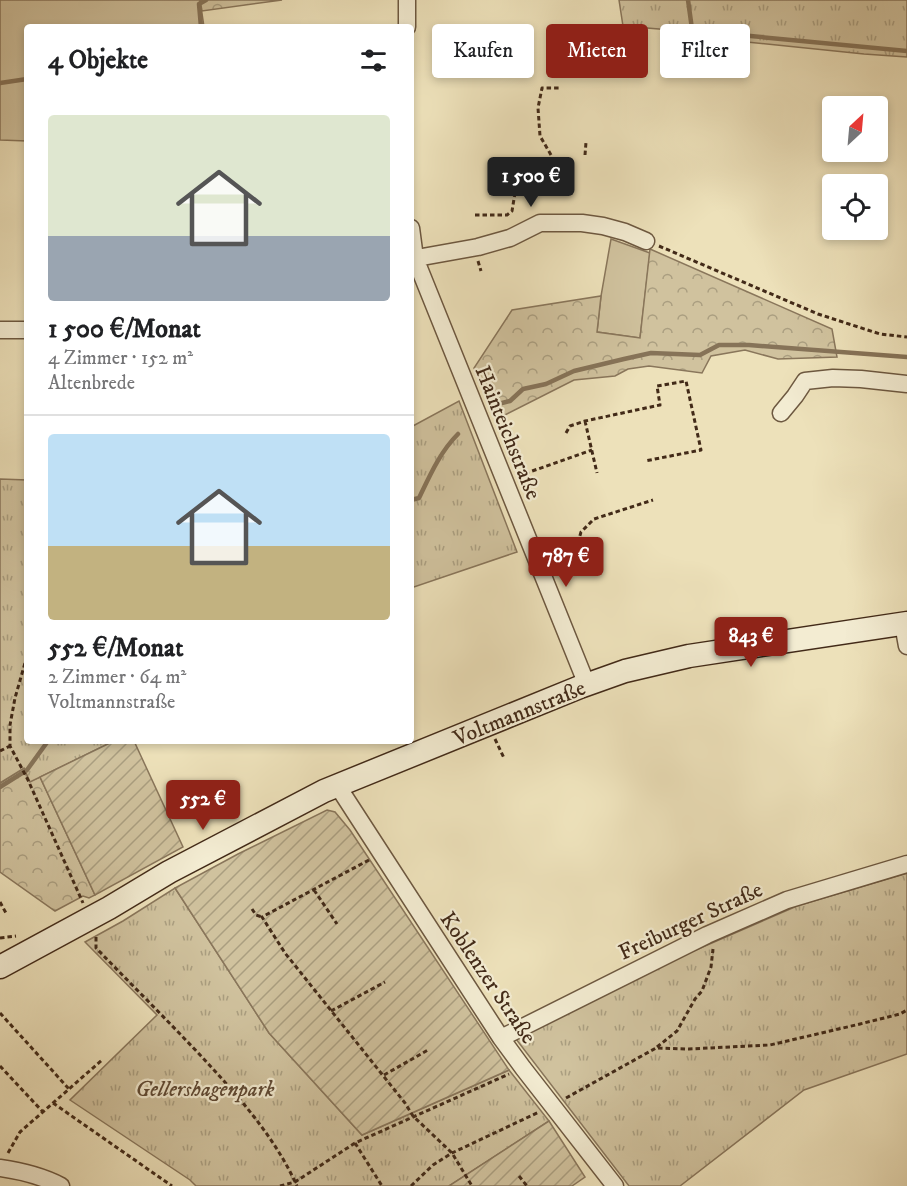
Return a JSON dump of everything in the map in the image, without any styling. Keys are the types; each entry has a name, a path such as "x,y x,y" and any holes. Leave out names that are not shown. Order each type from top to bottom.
{"street":[{"path":"406,0 407,24"},
{"path":"414,258 478,247 510,238 540,223 582,223 603,226 646,241"},
{"name":"Hainteichstraße","path":"414,260 587,685"},
{"path":"0,330 24,330"},
{"path":"781,413 805,381 833,378 907,384"},
{"path":"905,623 907,646"},
{"name":"Voltmannstraße","path":"0,967 266,820 338,785 587,685 625,671 689,656 905,623"},
{"name":"Koblenzer Straße","path":"338,785 501,1038 615,1186"},
{"name":"Freiburger Straße","path":"501,1038 708,935 796,897 907,864"},
{"path":"0,1168 42,1177 61,1186"}],"path":[{"path":"551,154 540,136 538,108 542,88 561,88"},
{"path":"585,155 586,141"},
{"path":"475,216 507,215 512,212 517,181 514,180 516,165"},
{"path":"646,241 818,314 880,334 907,337"},
{"path":"566,433 570,426 585,421 660,405 657,386 686,381 701,450 645,461"},
{"path":"585,421 597,473"},
{"path":"505,481 592,450"},
{"path":"583,550 579,539 581,532 594,519 653,500"},
{"path":"24,666 10,725 10,746 28,780 96,932 96,948 227,1084 274,1143 296,1184"},
{"path":"0,751 10,746"},
{"path":"262,917 381,853"},
{"path":"314,890 337,924"},
{"path":"0,902 7,915"},
{"path":"252,909 256,915 262,917 285,953 384,1075 413,1116 452,1153 472,1186"},
{"path":"411,1186 432,1165 452,1153 553,1105 656,1048 677,1030 702,991 711,968 713,951 708,935"},
{"path":"331,1011 384,982"},
{"path":"656,1048 689,1049 770,1045 900,1014 907,1010"},
{"path":"0,1013 69,1089"},
{"path":"384,1075 428,1050"},
{"path":"0,1168 17,1136 102,1060"},
{"path":"0,1066 43,1112"},
{"path":"280,1186 296,1184 355,1143 523,1068"},
{"path":"53,1103 172,1186"},
{"path":"355,1143 382,1186"},
{"path":"519,1176 527,1186"}],"green space":[{"path":"0,0 200,0 204,24 24,24 24,141 0,140"},
{"path":"200,0 282,0 202,11"},
{"path":"619,0 907,0 907,57 750,42 750,24 660,24 660,29 648,28 648,24 623,24"},
{"path":"611,239 650,253 640,338 597,332"},
{"path":"650,249 832,329 837,357 778,359 745,350 711,356 702,373 649,366 628,369 615,376 574,380 497,419 474,368 512,310 601,296 597,332 640,338"},
{"path":"459,401 517,552 414,587 414,425"},
{"path":"0,479 24,480 24,744 108,744 30,782 24,768 0,783"},
{"path":"108,744 135,744 183,847 95,895 40,777"},
{"path":"24,768 30,781 40,777 95,895 89,898 83,896 55,911 0,872 0,783"},
{"path":"327,810 335,812 350,830 509,1070 362,1135 269,1033 175,888"},
{"path":"907,873 907,1054 804,1090 680,1186 629,1186 516,1039 675,959 797,906"},
{"name":"Gellershagenpark","path":"175,888 269,1033 362,1135 509,1070 549,1121 449,1186 196,1186 70,1100 157,1015 85,942"},
{"path":"549,1121 585,1177 572,1186 449,1186"}],"waterway":[{"path":"201,24 199,4 206,0"},
{"path":"688,0 692,29 907,51"},
{"path":"0,83 24,79"},
{"path":"502,403 510,401 523,389 546,384 574,371 651,353 700,355 719,345 749,345 907,357"},
{"path":"414,499 419,498 431,472 458,434"},
{"path":"0,787 27,770 46,744"}]}
